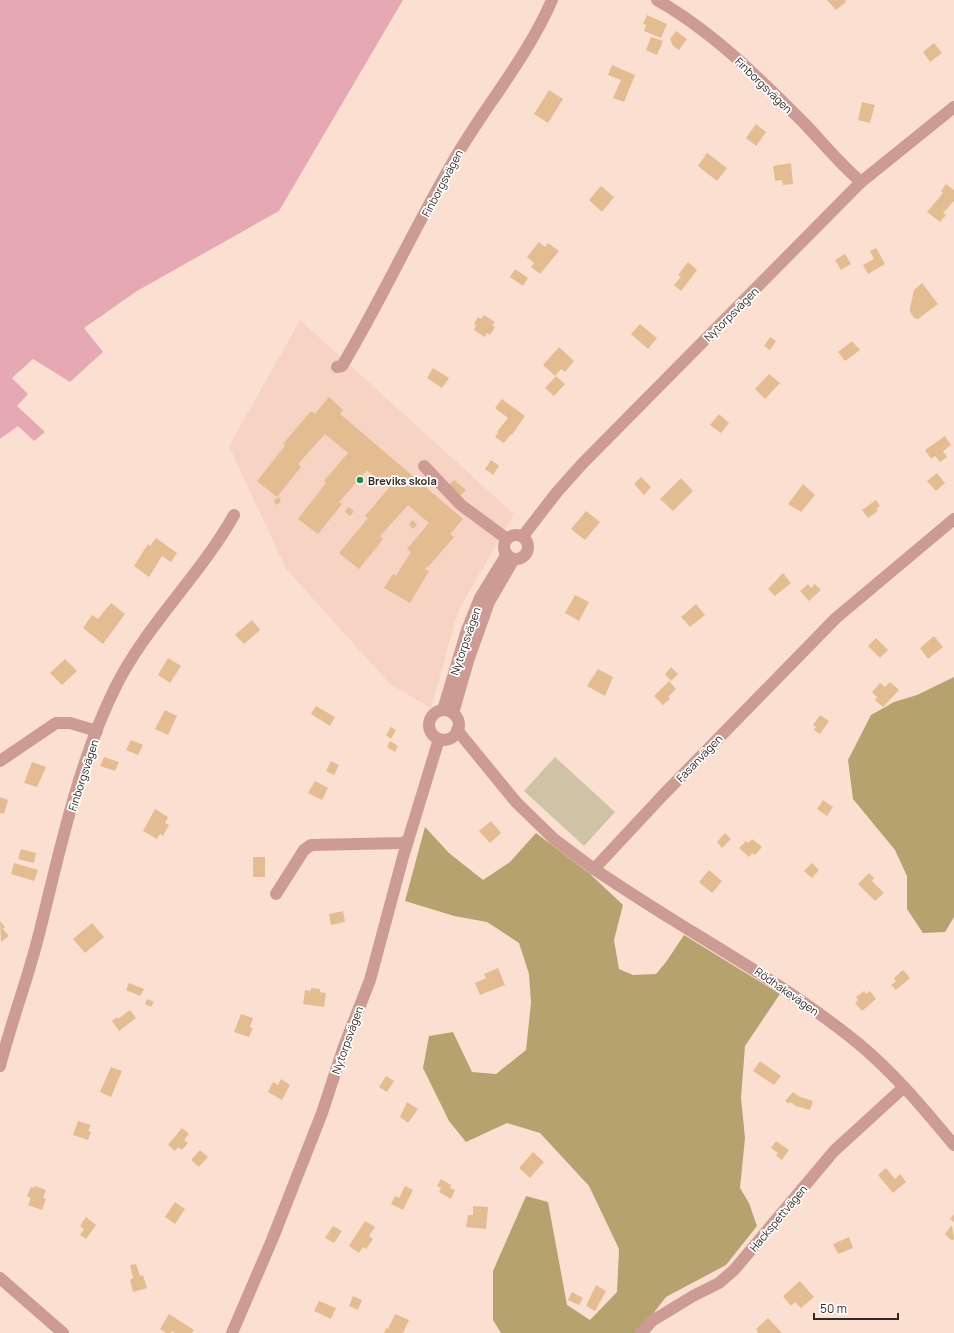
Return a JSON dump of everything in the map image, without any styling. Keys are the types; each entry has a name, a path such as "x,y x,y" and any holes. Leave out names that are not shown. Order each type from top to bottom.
{"street":[{"name":"Finborgsvägen","path":"337,367 342,366 367,325 453,161 526,52 543,22 552,0"},
{"name":"Finborgsvägen","path":"657,0 693,22 726,50 803,123 861,182"},
{"name":"Nytorpsvägen","path":"523,536 557,492 584,463 861,182 954,107"},
{"path":"424,466 461,505 507,539"},
{"name":"Finborgsvägen","path":"0,1066 37,940 68,823 90,749 97,731 126,668 166,611 213,550 234,515"},
{"name":"Fasanvägen","path":"594,869 664,794 836,618 954,519"},
{"path":"513,535 523,536 528,542 528,550 523,557 510,556 504,546 507,539 513,535"},
{"name":"Nytorpsvägen","path":"448,712 467,630 480,598 510,556"},
{"path":"448,712 458,723 457,730 450,738 439,739 432,734 429,725 432,716 448,712"},
{"path":"0,761 56,723 70,723 97,731"},
{"path":"457,730 516,802 554,839 594,869"},
{"name":"Nytorpsvägen","path":"232,1333 272,1240 322,1112 343,1048 370,980 408,840 439,739"},
{"path":"276,894 304,850 311,845 402,843 408,840"},
{"name":"Rödhakevägen","path":"594,869 685,927 759,971 859,1044 914,1097 954,1145"},
{"name":"Hackspettvägen","path":"641,1333 652,1321 693,1296 719,1283 734,1270 834,1151 904,1087"},
{"path":"0,1278 63,1333"}],"shaded area":[{"path":"0,0 403,0 279,211 137,291 84,328 103,352 70,382 33,359 12,378 28,394 17,406 45,432 34,441 18,426 0,439"},
{"name":"Breviks skola","path":"300,320 514,514 458,611 431,708 390,684 286,569 229,446"},
{"path":"954,677 954,917 945,932 923,933 907,909 907,876 895,850 853,799 848,760 871,715 894,702 917,695"},
{"path":"555,757 615,812 584,846 524,791"},
{"path":"425,827 449,853 483,880 510,862 536,833 589,873 623,905 614,940 619,969 633,975 656,974 684,935 780,994 745,1046 741,1098 745,1138 740,1188 749,1203 757,1226 726,1265 666,1297 638,1333 501,1333 493,1320 493,1271 526,1196 548,1202 567,1305 590,1320 617,1292 619,1249 589,1186 540,1133 507,1123 466,1142 449,1121 423,1068 429,1036 453,1032 472,1072 496,1074 526,1050 531,1003 529,974 519,943 487,922 454,916 405,901"}],"building":[{"path":"827,0 845,0 846,2 836,10"},
{"path":"647,15 667,24 661,38 644,31 646,25 643,24"},
{"path":"676,31 687,39 679,50 673,46 670,39"},
{"path":"651,37 663,41 657,55 646,50"},
{"path":"934,43 942,53 930,62 923,52"},
{"path":"612,65 635,75 624,102 613,98 621,80 608,75"},
{"path":"549,90 563,99 548,123 534,114"},
{"path":"862,102 875,105 870,123 858,120"},
{"path":"756,124 766,132 756,146 746,138"},
{"path":"707,153 727,168 717,181 698,166"},
{"path":"791,163 793,184 783,185 782,180 775,181 773,166"},
{"path":"946,184 954,190 954,201 943,213 946,215 940,222 927,212 943,193 941,191"},
{"path":"601,186 614,197 602,212 589,200"},
{"path":"539,242 545,247 548,243 559,251 540,274 531,267 534,263 527,257"},
{"path":"876,248 885,264 868,274 863,265 874,259 870,251"},
{"path":"845,254 851,264 841,270 835,260"},
{"path":"688,262 697,270 681,291 674,285 681,277 678,275"},
{"path":"515,269 528,278 523,286 510,277"},
{"path":"922,283 938,304 918,319 914,318 910,312 910,308 914,290"},
{"path":"484,315 495,322 492,325 495,327 490,335 487,333 485,337 474,330 476,326 474,324 478,317 481,319"},
{"path":"640,324 657,338 648,349 631,334"},
{"path":"770,337 776,341 770,350 764,346"},
{"path":"852,341 860,350 845,361 838,352"},
{"path":"559,347 574,361 565,372 561,369 555,376 543,365"},
{"path":"433,368 449,378 442,388 427,378"},
{"path":"769,374 780,383 765,399 755,389"},
{"path":"556,376 565,384 554,396 545,388"},
{"path":"329,397 343,410 340,414 463,519 450,534 454,537 425,569 429,571 410,603 384,588 393,574 396,576 411,552 407,549 429,523 408,505 380,536 383,539 359,569 339,553 368,518 365,516 389,488 367,470 339,502 342,504 318,534 298,519 326,483 324,481 348,453 325,434 298,464 301,467 277,497 257,481 285,446 283,444 311,411 315,414"},
{"path":"502,399 525,416 512,435 511,434 504,443 495,437 508,418 495,408"},
{"path":"719,414 729,423 721,433 710,425"},
{"path":"945,436 951,445 943,451 947,457 940,462 935,456 931,459 925,450"},
{"path":"491,460 499,466 493,475 485,469"},
{"path":"937,473 945,483 936,491 927,481"},
{"path":"641,477 651,487 644,495 634,484"},
{"path":"681,478 693,491 673,511 660,499"},
{"path":"454,480 466,490 460,496 449,485"},
{"path":"803,484 815,495 801,512 788,504"},
{"path":"279,497 281,502 276,505 274,500"},
{"path":"876,500 880,506 876,509 878,511 868,518 862,510"},
{"path":"348,507 354,511 350,516 345,512"},
{"path":"586,511 600,522 585,540 571,529"},
{"path":"413,520 417,525 413,529 409,524"},
{"path":"156,538 177,553 171,562 162,556 149,577 134,566 148,544 150,546"},
{"path":"783,573 791,583 775,596 768,589"},
{"path":"808,584 811,588 815,584 821,590 809,601 800,591"},
{"path":"575,595 589,602 579,621 565,613"},
{"path":"111,603 125,614 103,644 83,628 92,615 98,619"},
{"path":"696,604 705,615 690,627 681,617"},
{"path":"252,620 260,630 244,644 235,635"},
{"path":"934,636 943,647 928,659 920,648"},
{"path":"876,638 888,650 880,658 868,646"},
{"path":"168,658 181,666 170,683 158,675"},
{"path":"65,659 77,671 62,685 50,673"},
{"path":"671,667 678,674 671,681 665,674"},
{"path":"598,669 613,677 605,696 587,686"},
{"path":"669,681 676,689 668,697 670,699 663,705 654,696"},
{"path":"890,682 899,690 883,707 875,700 877,697 872,692 880,683 885,687"},
{"path":"316,706 335,717 330,726 311,714"},
{"path":"165,710 177,716 168,735 155,729"},
{"path":"820,715 829,721 820,734 814,730 816,727 813,725"},
{"path":"391,727 396,730 391,739 386,735"},
{"path":"131,740 143,745 138,755 126,750"},
{"path":"390,741 398,746 395,752 387,747"},
{"path":"104,757 119,762 115,771 100,766"},
{"path":"331,761 339,765 334,775 326,771"},
{"path":"32,762 46,767 37,787 24,783"},
{"path":"315,781 328,788 322,800 308,793"},
{"path":"0,797 8,800 4,814 0,813"},
{"path":"823,800 833,807 827,816 817,809"},
{"path":"155,809 168,817 165,823 169,825 163,836 160,834 157,839 143,831"},
{"path":"491,821 501,833 490,843 479,831"},
{"path":"725,833 731,839 722,848 717,842"},
{"path":"752,839 762,847 755,855 752,853 749,857 739,848 746,841 748,843"},
{"path":"21,849 36,853 34,863 18,859"},
{"path":"253,857 265,857 265,877 253,877"},
{"path":"14,863 38,870 34,881 11,874"},
{"path":"812,863 819,870 812,878 804,871"},
{"path":"709,870 722,881 712,893 699,882"},
{"path":"869,873 874,878 872,881 884,893 875,901 858,884"},
{"path":"343,911 345,922 331,925 329,914"},
{"path":"0,921 5,927 3,929 9,936 1,942"},
{"path":"92,923 104,937 85,953 73,939"},
{"path":"498,968 505,985 480,995 475,983 486,978 484,974"},
{"path":"903,970 910,978 896,990 891,985 896,981 894,978"},
{"path":"129,983 144,989 140,996 126,990"},
{"path":"311,988 320,989 320,992 326,993 324,1007 303,1004 305,990 311,991"},
{"path":"864,991 866,994 870,991 876,999 862,1011 855,1003 858,1000 856,997"},
{"path":"147,999 154,1002 151,1007 145,1004"},
{"path":"130,1010 136,1018 119,1031 112,1021 117,1017 118,1019"},
{"path":"241,1014 253,1018 250,1027 253,1028 249,1037 234,1032"},
{"path":"760,1061 781,1076 774,1085 753,1071"},
{"path":"111,1067 122,1071 111,1097 100,1092"},
{"path":"386,1076 394,1081 387,1092 379,1087"},
{"path":"281,1079 290,1085 282,1100 268,1092 273,1082 278,1085"},
{"path":"793,1092 798,1096 813,1101 810,1110 796,1106 790,1102 789,1104 785,1101"},
{"path":"407,1102 418,1109 408,1123 400,1117"},
{"path":"78,1121 91,1125 88,1131 91,1132 88,1140 73,1135"},
{"path":"182,1128 189,1134 184,1140 188,1143 182,1150 178,1147 175,1151 168,1145"},
{"path":"776,1141 789,1150 782,1160 776,1156 778,1153 771,1148"},
{"path":"200,1150 208,1157 199,1167 191,1160"},
{"path":"533,1152 544,1162 530,1178 519,1168"},
{"path":"886,1168 895,1179 900,1174 906,1182 893,1193 878,1175"},
{"path":"441,1179 451,1185 450,1188 455,1190 451,1199 439,1192 441,1188 437,1186"},
{"path":"35,1186 46,1190 43,1198 46,1199 42,1210 28,1205 31,1198 27,1196 31,1187 34,1188"},
{"path":"405,1186 413,1190 403,1210 391,1204 395,1196 399,1198"},
{"path":"175,1202 185,1209 175,1224 165,1217"},
{"path":"473,1206 488,1207 486,1229 466,1227 468,1215 473,1215"},
{"path":"954,1214 954,1222 950,1219"},
{"path":"86,1217 96,1225 86,1239 80,1235 84,1229 80,1226"},
{"path":"365,1221 375,1227 369,1236 373,1239 366,1249 363,1247 359,1253 349,1246"},
{"path":"952,1225 954,1239 952,1241 945,1234"},
{"path":"333,1226 342,1231 334,1243 325,1238"},
{"path":"849,1237 853,1248 838,1254 833,1244"},
{"path":"136,1264 140,1276 143,1275 147,1288 133,1292 130,1280 133,1278 130,1265"},
{"path":"800,1281 814,1297 801,1308 795,1302 791,1306 783,1296"},
{"path":"596,1285 606,1291 595,1311 586,1306"},
{"path":"572,1292 583,1298 579,1305 568,1300"},
{"path":"353,1296 362,1300 358,1310 349,1306"},
{"path":"319,1301 336,1308 331,1319 314,1311"},
{"path":"169,1314 194,1330 192,1333 175,1333 172,1331 171,1333 166,1333 160,1329"},
{"path":"395,1314 409,1320 403,1333 384,1333 386,1328 388,1329"},
{"path":"768,1318 782,1333 757,1333 758,1332 756,1329"}],"place":[{"name":"Breviks skola","path":"360,480"}]}
